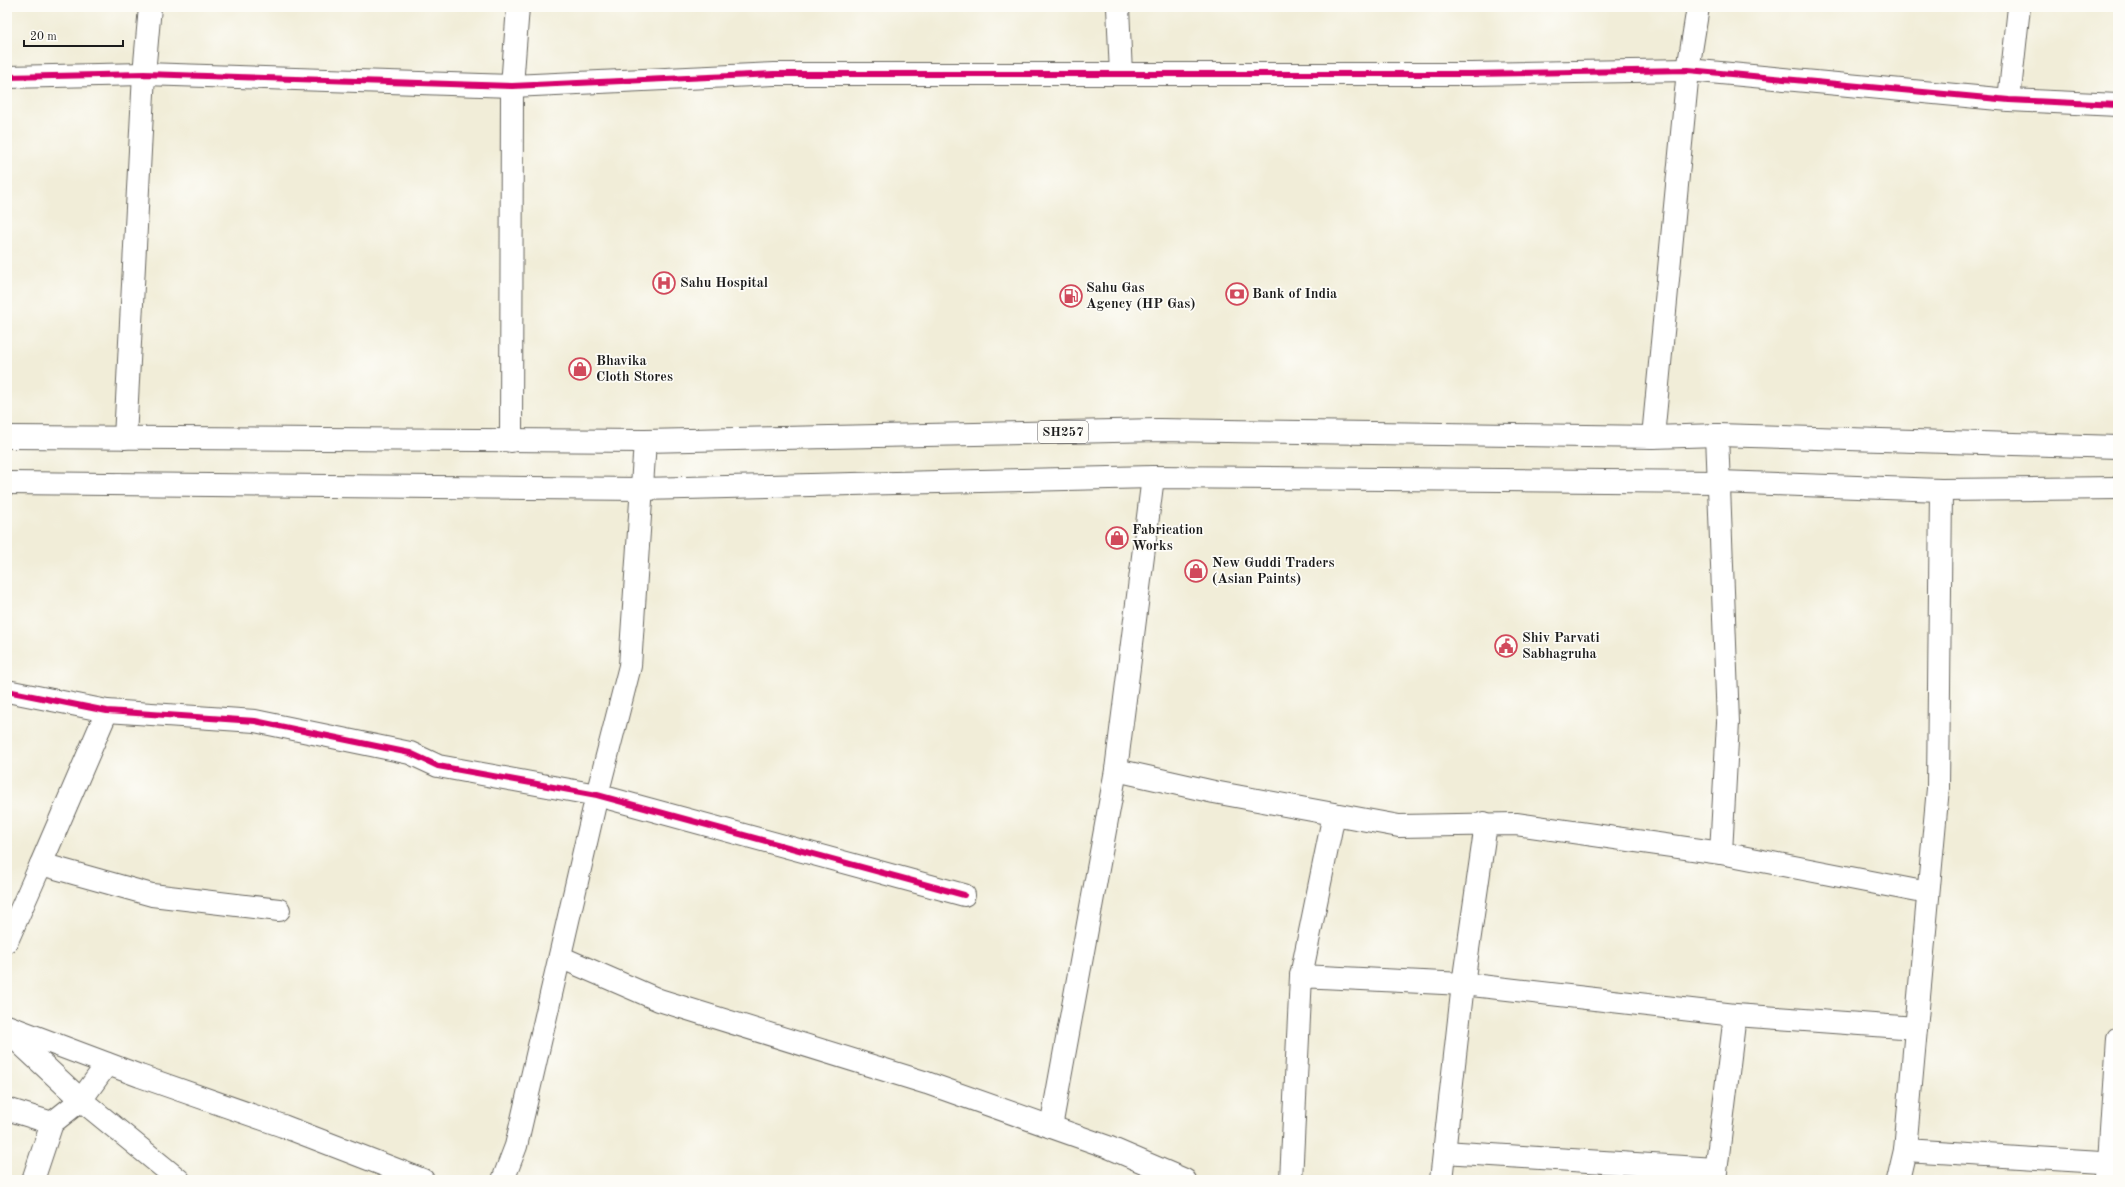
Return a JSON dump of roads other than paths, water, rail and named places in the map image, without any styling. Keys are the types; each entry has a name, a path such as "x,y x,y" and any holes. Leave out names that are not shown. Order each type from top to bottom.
{"street":[{"path":"125,438 144,74 150,7"},
{"path":"511,441 512,86 518,7"},
{"path":"1118,7 1121,74"},
{"path":"1653,437 1688,70 1698,7"},
{"path":"2009,100 2019,7"},
{"path":"7,77 144,74 512,86 774,74 1471,74 1688,70 2009,100 2118,105"},
{"name":"SH257","path":"7,438 645,442 1158,430 1653,437 1717,435 2118,447"},
{"path":"1717,435 1728,722 1721,853"},
{"path":"503,1180 516,1146 597,795 630,666 645,442"},
{"path":"1051,1127 1116,770 1153,477"},
{"path":"7,483 642,489 1153,477 1719,482 1941,490 2118,488"},
{"path":"1898,1180 1905,1150 1938,788 1941,490"},
{"path":"7,691 107,711 255,721 410,753 438,766 597,795 964,894"},
{"path":"7,941 107,711"},
{"path":"1116,770 1214,792 1399,826 1516,824 1721,853 1928,893"},
{"path":"1291,1180 1301,976 1334,814"},
{"path":"1441,1180 1462,984 1485,824"},
{"path":"41,864 152,895 279,910"},
{"path":"560,957 659,1000 927,1083 1108,1147 1185,1180"},
{"path":"1301,976 1462,984 1735,1015 1916,1028"},
{"path":"1444,1152 1716,1174 1735,1015"},
{"path":"7,1026 107,1064 283,1126 423,1180"},
{"path":"7,1031 81,1100 179,1180"},
{"path":"1905,1150 2111,1168 2118,1038"},
{"path":"33,1180 52,1123 81,1100 107,1064"},
{"path":"7,1109 52,1123"}],"place":[{"name":"Sahu Hospital","path":"664,283"},
{"name":"Bank of India","path":"1237,294"},
{"name":"Sahu Gas Agency (HP Gas)","path":"1071,296"},
{"name":"Bhavika Cloth Stores","path":"580,369"},
{"name":"Fabrication Works","path":"1117,538"},
{"name":"New Guddi Traders (Asian Paints)","path":"1196,571"},
{"name":"Shiv Parvati Sabhagruha","path":"1506,646"}]}
